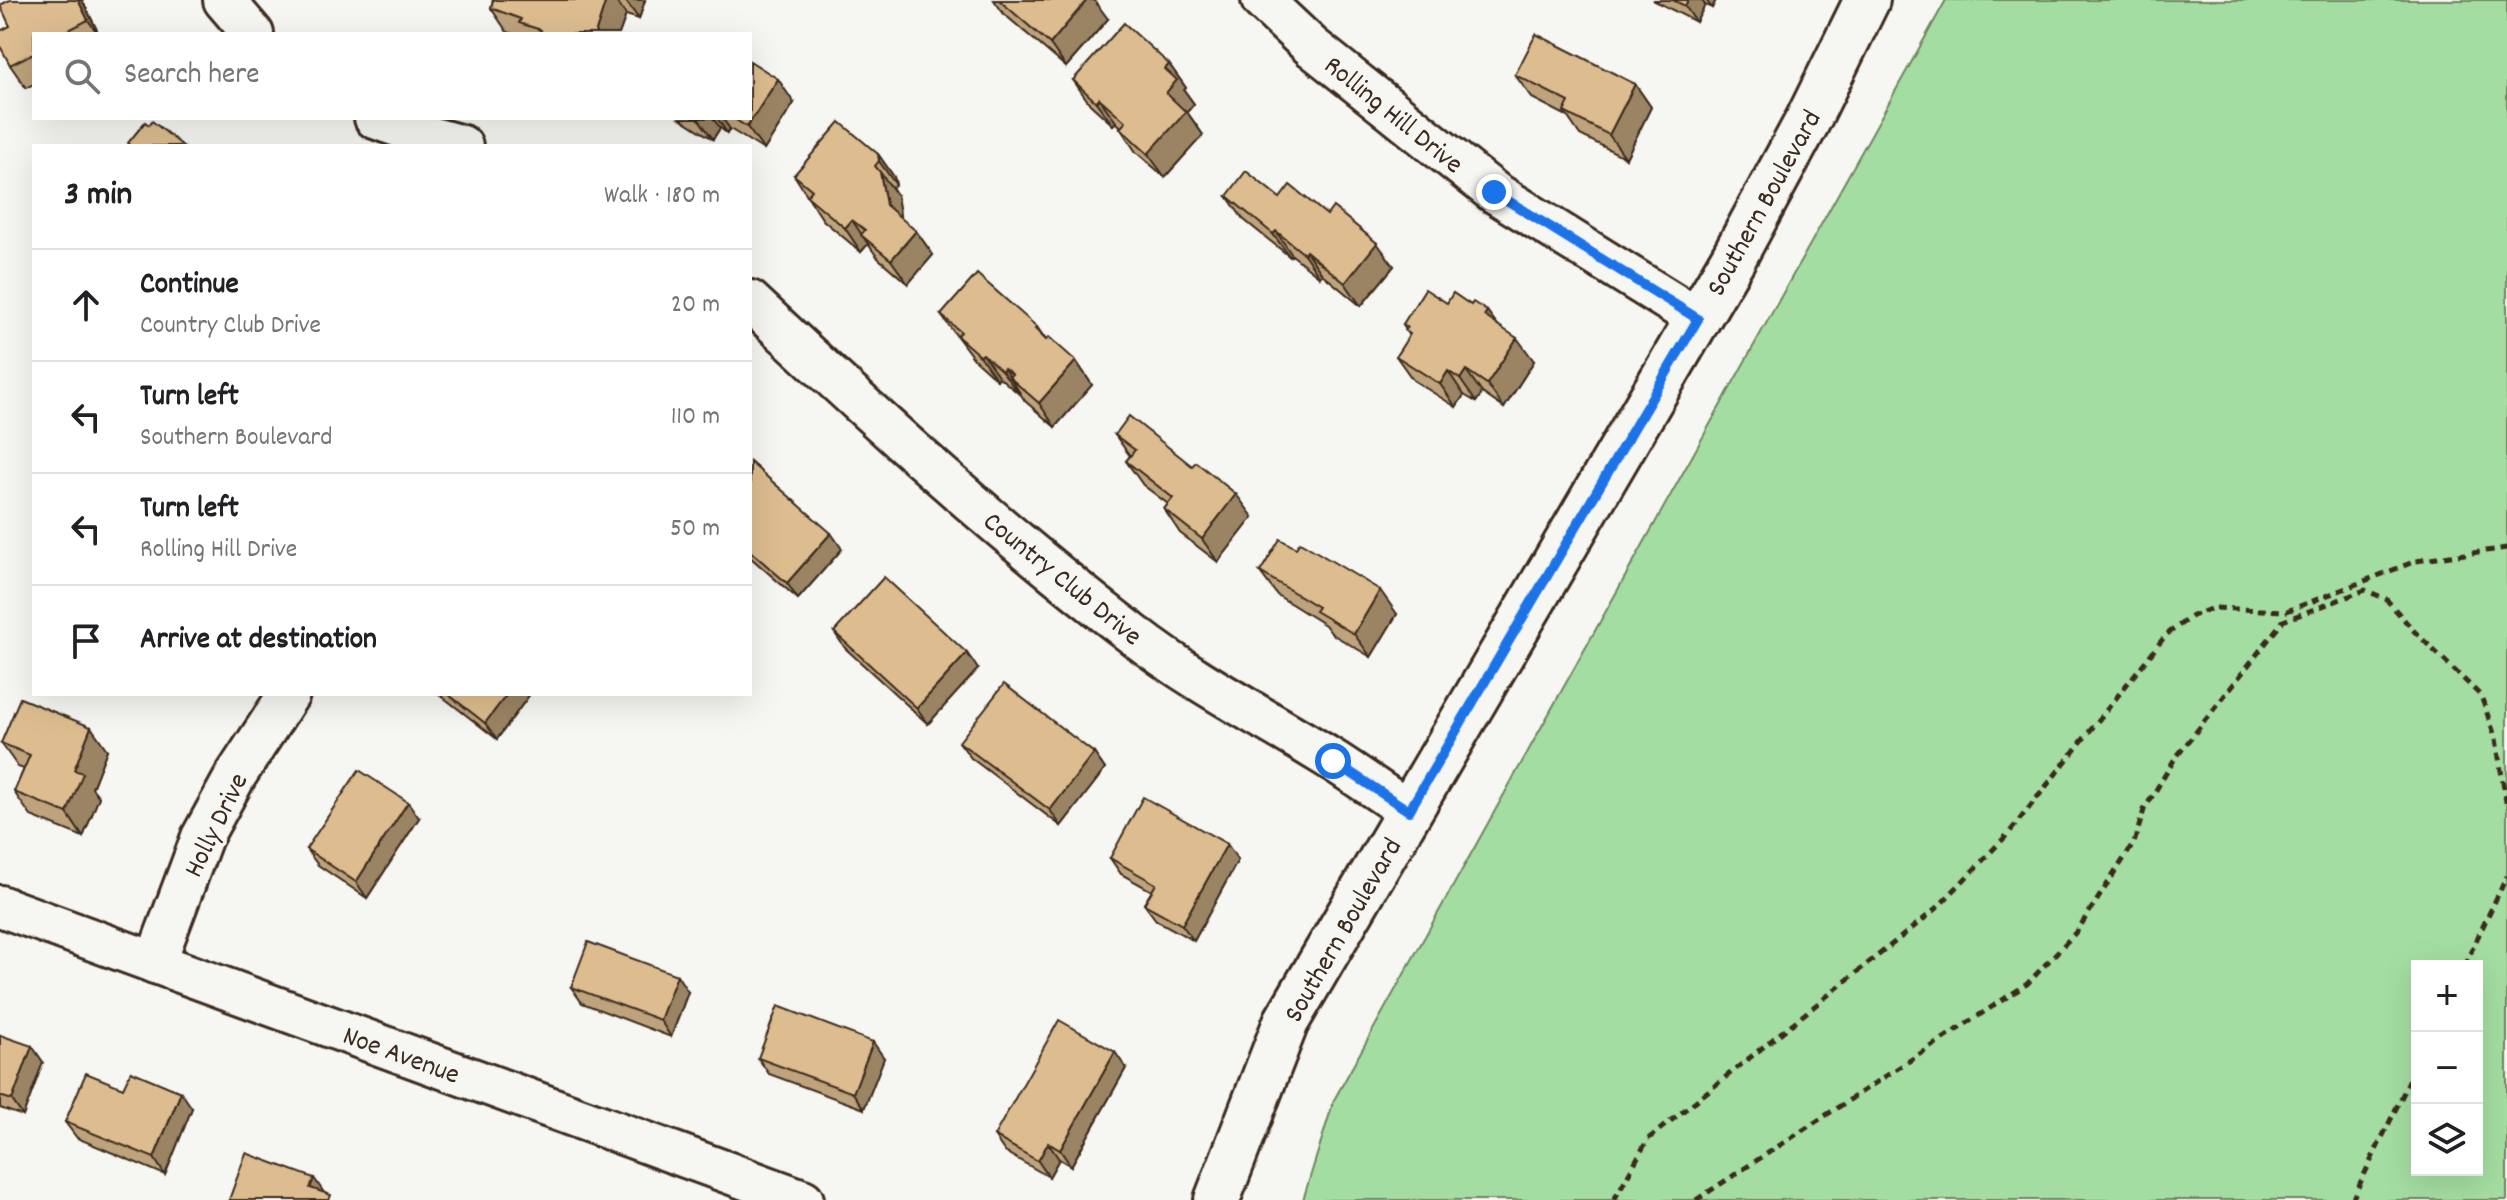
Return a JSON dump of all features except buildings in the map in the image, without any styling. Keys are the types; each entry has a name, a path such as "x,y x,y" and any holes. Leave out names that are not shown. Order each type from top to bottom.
{"main road":[{"name":"Southern Boulevard","path":"1217,1200 1286,1022 1698,319 1800,136 1867,0"}],"street":[{"path":"224,0 251,32"},
{"name":"Rolling Hill Drive","path":"1262,0 1312,47 1494,192 1698,319"},
{"path":"381,120 455,144"},
{"name":"Country Club Drive","path":"752,303 1008,534 1135,636 1207,687 1333,761 1409,811"},
{"name":"Holly Drive","path":"155,963 202,837 236,775 288,696"},
{"name":"Noe Avenue","path":"0,906 743,1189 803,1200"}],"path":[{"path":"1614,1200 1648,1139 1936,909 2009,833 2166,635 2192,616 2213,608 2287,611 2416,561 2507,548"},
{"path":"1696,1200 2027,984 2077,931 2134,843 2144,810 2174,760 2283,621 2365,590 2386,599 2481,696 2496,739 2507,808"},
{"path":"2467,960 2507,876"},
{"path":"2352,1200 2411,1077"}],"green space":[{"path":"1946,0 2507,0 2507,1200 1303,1200 1334,1100"}],"route":[{"path":"1333,761 1409,811 1698,319 1494,192"}]}
